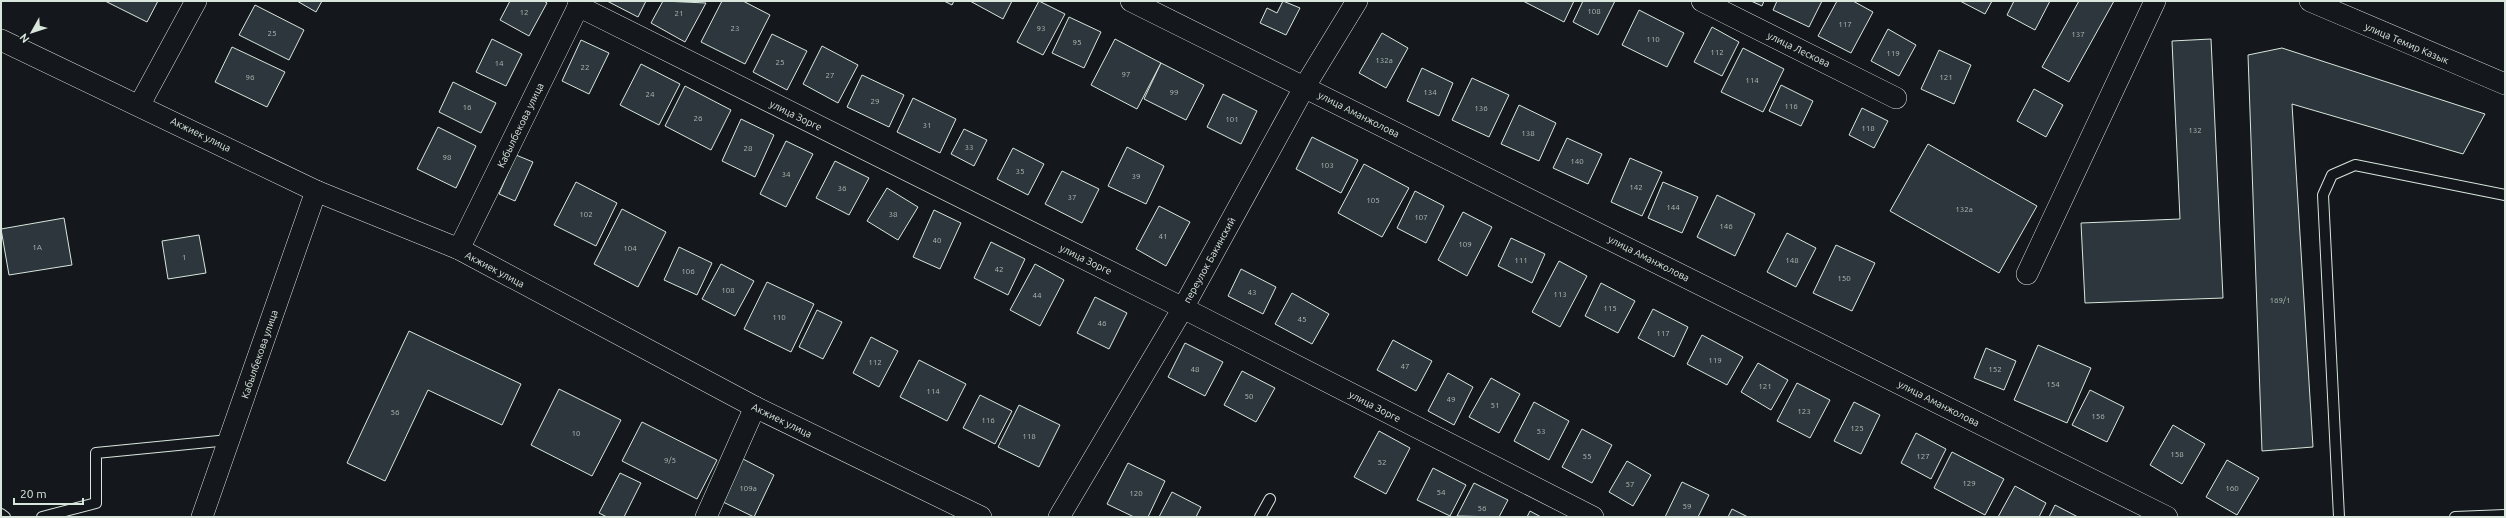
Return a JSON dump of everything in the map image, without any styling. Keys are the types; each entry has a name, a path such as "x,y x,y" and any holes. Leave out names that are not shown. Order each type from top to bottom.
{"street":[{"path":"140,104 196,1"},
{"name":"улица Аманжолова","path":"1131,1 1305,86 2168,517"},
{"name":"переулок Бакинский","path":"1059,517 1183,308 1305,86 1357,1"},
{"name":"улица Лескова","path":"1702,1 1896,98"},
{"path":"2027,274 2155,1"},
{"name":"улица Темир Казык","path":"2310,1 2505,84"},
{"name":"Кабылбекова улица","path":"459,249 579,4"},
{"name":"улица Зорге","path":"579,4 1183,308 1593,517"},
{"name":"Акжиек улица","path":"1,40 140,104 316,191 459,249 755,407 980,517"},
{"name":"Кабылбекова улица","path":"202,517 316,191"},
{"path":"706,517 755,407"}],"lane":[{"path":"2339,517 2323,195 2332,175 2356,165 2505,195"},
{"path":"42,517 96,503 96,453 229,440"},
{"path":"1260,517 1270,499"},
{"path":"1,514 5,517"},
{"path":"2455,517 2505,515"}],"building":[{"path":"105,1 158,1 147,22"},
{"path":"297,1 322,1 316,12"},
{"path":"510,1 544,1 547,3 529,36 500,20"},
{"path":"607,1 646,1 638,17"},
{"path":"663,1 706,3 685,42 651,23"},
{"path":"722,1 743,1 770,15 745,64 701,42"},
{"path":"944,1 954,1 952,5"},
{"path":"970,1 1012,1 1003,19"},
{"path":"1039,1 1065,14 1043,55 1017,42"},
{"path":"1283,1 1300,8 1286,35 1260,23 1267,8 1277,13"},
{"path":"1523,1 1574,1 1564,22"},
{"path":"1583,1 1615,1 1598,35 1573,22"},
{"path":"1751,1 1764,1 1762,6"},
{"path":"1777,1 1822,1 1809,27 1773,10"},
{"path":"1837,1 1853,1 1873,12 1851,53 1818,36"},
{"path":"1960,1 1992,1 1985,14"},
{"path":"2014,1 2050,1 2035,30 2007,15"},
{"path":"2079,1 2114,1 2069,82 2042,67"},
{"path":"255,5 304,30 289,60 239,35"},
{"path":"1639,10 1684,33 1667,67 1622,45"},
{"path":"1069,17 1101,32 1084,68 1052,53"},
{"path":"1712,27 1739,42 1722,76 1694,62"},
{"path":"1888,29 1916,45 1899,76 1871,61"},
{"path":"1382,33 1408,48 1386,88 1359,73"},
{"path":"772,34 807,51 787,90 753,72"},
{"path":"492,39 522,54 506,86 476,72"},
{"path":"1115,39 1161,63 1137,109 1091,85"},
{"path":"2211,39 2223,298 2085,303 2081,223 2180,219 2172,41"},
{"path":"581,40 609,53 589,94 562,81"},
{"path":"822,46 858,65 838,103 803,84"},
{"path":"232,47 285,72 267,107 215,82"},
{"path":"1743,48 1784,69 1763,112 1721,92"},
{"path":"2282,48 2485,114 2463,154 2292,104 2313,447 2262,451 2248,55"},
{"path":"1939,50 1971,65 1954,104 1921,89"},
{"path":"1161,63 1204,85 1186,120 1144,99"},
{"path":"641,64 680,84 659,125 620,105"},
{"path":"1422,68 1453,83 1439,116 1407,101"},
{"path":"862,75 904,95 889,127 847,107"},
{"path":"1472,78 1509,95 1489,137 1452,120"},
{"path":"453,82 496,103 481,133 439,112"},
{"path":"1781,85 1813,101 1801,126 1769,111"},
{"path":"685,86 731,110 711,150 665,126"},
{"path":"2034,89 2063,105 2046,137 2017,121"},
{"path":"1223,94 1257,111 1241,144 1207,127"},
{"path":"913,98 956,119 940,153 897,132"},
{"path":"1519,105 1556,123 1539,161 1501,144"},
{"path":"1862,108 1888,121 1874,148 1849,135"},
{"path":"741,119 774,135 755,177 722,161"},
{"path":"438,127 476,146 456,188 417,169"},
{"path":"964,129 987,140 974,166 951,154"},
{"path":"1312,137 1358,160 1341,193 1296,169"},
{"path":"1567,138 1602,154 1588,184 1553,168"},
{"path":"786,141 813,154 786,207 760,194"},
{"path":"1928,144 2037,206 1999,273 1890,211"},
{"path":"1127,147 1164,166 1146,204 1108,186"},
{"path":"1013,148 1044,164 1028,195 997,179"},
{"path":"516,155 533,162 515,201 499,194"},
{"path":"1630,158 1662,172 1642,216 1611,202"},
{"path":"835,161 869,178 849,215 816,198"},
{"path":"1364,164 1409,188 1382,237 1338,213"},
{"path":"1062,171 1099,189 1082,223 1045,204"},
{"path":"576,182 617,203 596,246 554,225"},
{"path":"1663,182 1698,197 1682,233 1648,218"},
{"path":"887,188 918,207 898,240 867,221"},
{"path":"1415,191 1444,206 1426,243 1397,228"},
{"path":"1717,195 1755,214 1735,256 1697,237"},
{"path":"1159,206 1190,222 1166,266 1136,249"},
{"path":"622,209 666,232 638,287 594,264"},
{"path":"934,210 961,223 940,269 913,257"},
{"path":"1463,212 1492,227 1467,276 1438,260"},
{"path":"64,218 72,265 9,275 1,229"},
{"path":"1787,233 1816,248 1796,287 1767,272"},
{"path":"199,235 206,273 168,279 162,241"},
{"path":"1511,238 1545,254 1532,283 1498,266"},
{"path":"991,242 1025,259 1008,295 974,278"},
{"path":"1836,245 1875,263 1852,311 1813,293"},
{"path":"679,247 712,263 697,295 664,280"},
{"path":"1559,261 1587,276 1560,327 1532,312"},
{"path":"721,264 754,281 735,316 702,299"},
{"path":"1035,264 1064,280 1040,326 1010,310"},
{"path":"1241,269 1276,287 1263,314 1228,296"},
{"path":"767,282 814,304 791,352 744,329"},
{"path":"1601,283 1635,301 1618,333 1585,316"},
{"path":"1292,293 1329,314 1312,344 1275,324"},
{"path":"1095,297 1127,313 1109,349 1077,333"},
{"path":"1653,309 1688,327 1674,357 1638,338"},
{"path":"817,310 842,322 823,359 799,347"},
{"path":"409,331 521,384 502,425 428,390 385,481 347,463"},
{"path":"1702,335 1743,357 1727,385 1687,364"},
{"path":"871,337 898,351 879,387 853,373"},
{"path":"1393,340 1432,361 1416,391 1377,370"},
{"path":"1185,343 1223,362 1205,396 1168,377"},
{"path":"2038,345 2091,368 2067,423 2014,400"},
{"path":"1986,348 2016,361 2004,390 1974,378"},
{"path":"919,360 966,384 947,421 900,397"},
{"path":"1758,363 1788,380 1771,410 1741,392"},
{"path":"1242,371 1275,388 1256,422 1224,405"},
{"path":"1448,373 1473,387 1454,425 1428,411"},
{"path":"1491,378 1520,394 1499,433 1469,417"},
{"path":"1797,383 1830,400 1810,438 1777,421"},
{"path":"559,389 621,420 592,476 531,445"},
{"path":"2090,390 2124,407 2107,442 2072,425"},
{"path":"980,395 1012,411 995,444 963,428"},
{"path":"1534,402 1569,421 1549,460 1514,441"},
{"path":"1854,402 1880,415 1861,454 1834,441"},
{"path":"1019,405 1060,425 1039,467 998,447"},
{"path":"642,422 717,460 697,499 622,461"},
{"path":"2173,425 2205,444 2182,484 2150,465"},
{"path":"1582,429 1612,445 1592,483 1562,467"},
{"path":"1379,431 1410,448 1386,494 1354,477"},
{"path":"1916,433 1946,449 1931,479 1901,463"},
{"path":"1952,452 2004,479 1985,515 1934,488"},
{"path":"743,459 774,475 754,517 721,501"},
{"path":"2227,460 2259,478 2237,515 2206,497"},
{"path":"1627,461 1651,475 1633,506 1609,492"},
{"path":"1128,463 1165,481 1148,517 1134,517 1107,504"},
{"path":"1433,468 1466,485 1450,516 1417,500"},
{"path":"620,473 641,483 624,517 607,517 599,513"},
{"path":"1682,482 1709,495 1698,517 1665,517"},
{"path":"1474,483 1508,500 1499,517 1457,516"},
{"path":"2015,486 2046,503 2039,517 1998,517"},
{"path":"1172,492 1201,507 1196,517 1159,517"},
{"path":"2055,505 2078,517 2049,517"},
{"path":"1732,509 1748,517 1728,517"},
{"path":"1530,511 1541,517 1527,517"}]}
